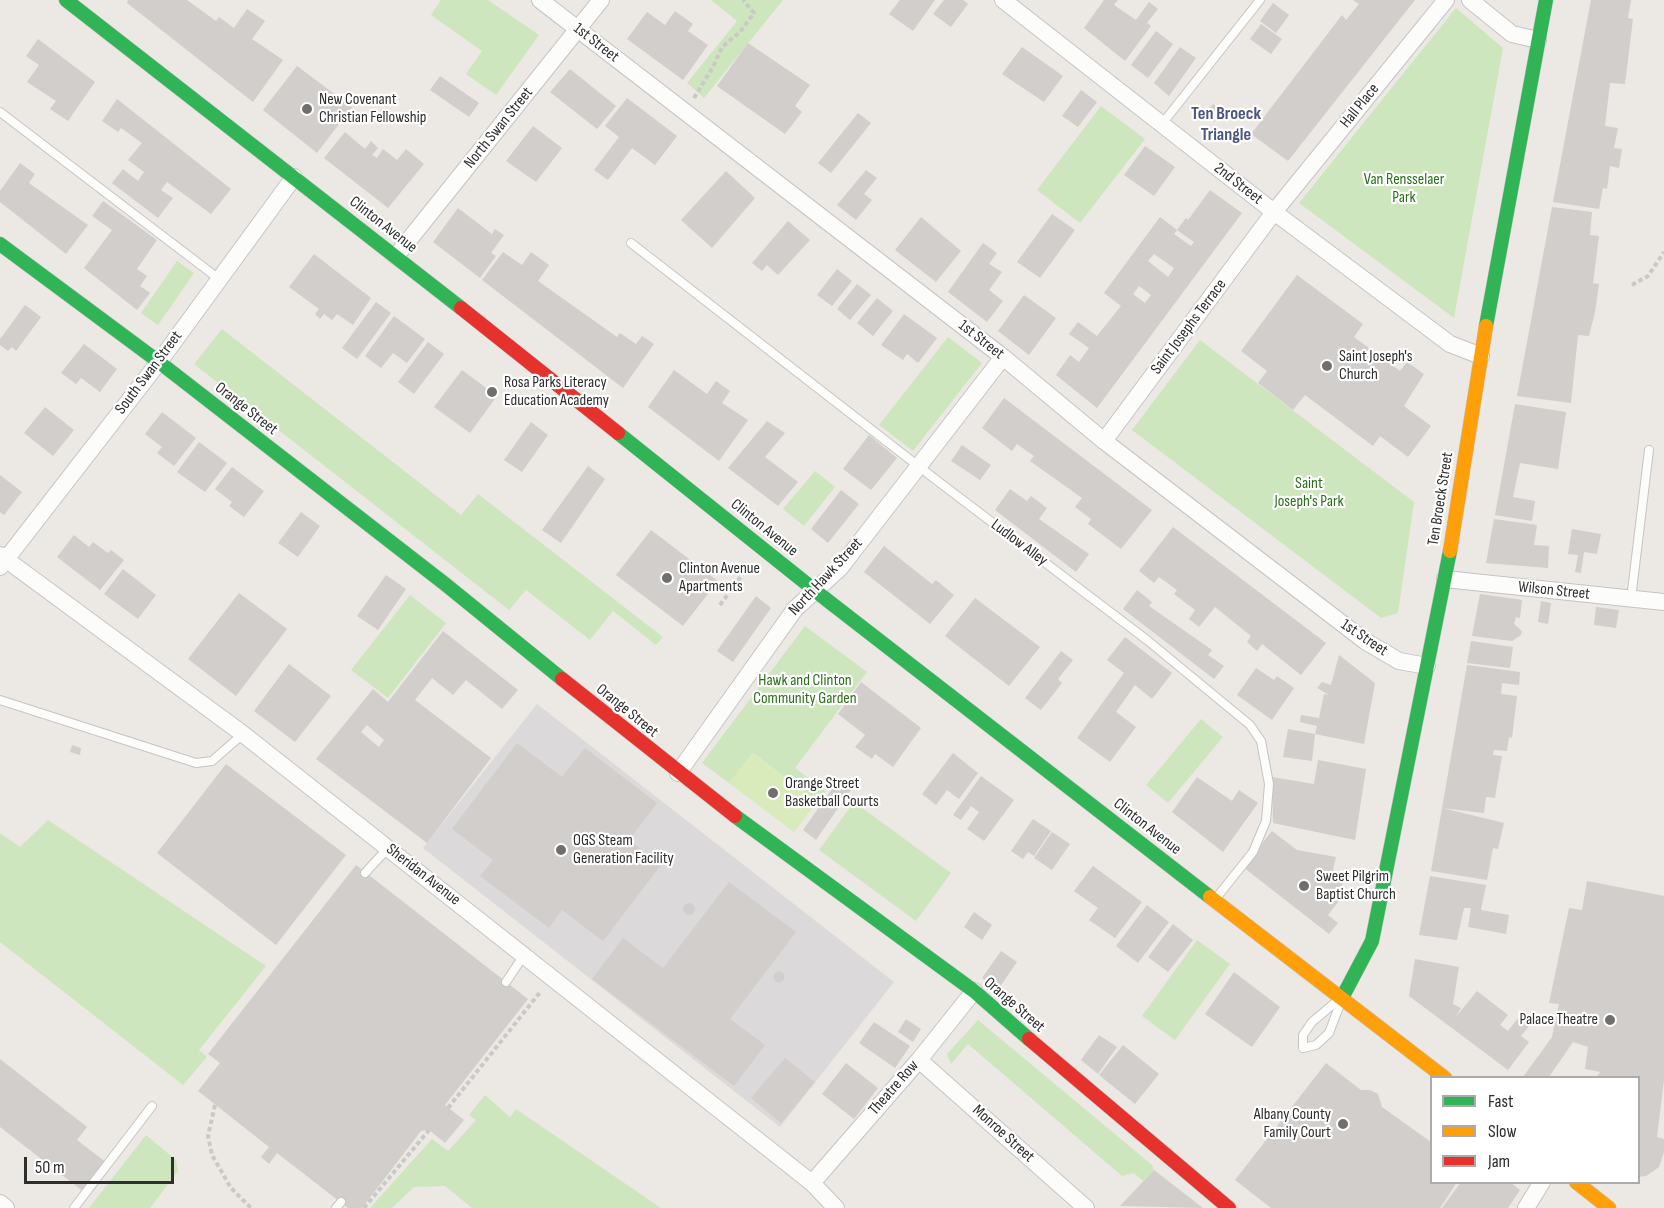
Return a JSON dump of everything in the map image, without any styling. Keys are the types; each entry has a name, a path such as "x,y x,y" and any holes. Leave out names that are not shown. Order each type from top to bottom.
{"street":[{"name":"Clinton Avenue","path":"66,0 396,256 815,591 1214,900 1343,996 1444,1076"},
{"name":"1st Street","path":"540,0 1003,357 1104,441 1365,641 1399,661 1427,666"},
{"name":"North Swan Street","path":"396,256 601,0"},
{"name":"2nd Street","path":"1003,0 1274,212 1450,344 1481,356"},
{"name":"Hall Place","path":"1274,212 1446,0"},
{"path":"1470,0 1512,34 1538,40"},
{"name":"Ten Broeck Street","path":"1343,996 1358,972 1372,941 1445,579 1481,356 1546,0"},
{"name":"South Swan Street","path":"2,560 159,362 294,177"},
{"name":"Saint Josephs Terrace","path":"1104,441 1274,212"},
{"name":"Orange Street","path":"0,244 79,305 159,362 445,584 678,773 809,873 974,991 1118,1116 1229,1208"},
{"name":"North Hawk Street","path":"678,773 795,609 840,568 1003,357"},
{"name":"Sheridan Avenue","path":"2,560 243,734 812,1183 836,1208"},
{"name":"Wilson Street","path":"1445,579 1664,602"},
{"name":"Theatre Row","path":"812,1183 919,1060 974,991"},
{"name":"Monroe Street","path":"919,1060 1086,1208"},
{"path":"1526,1208 1541,1184"},
{"path":"1579,1184 1609,1208"},
{"path":"0,1203 6,1208"}],"lane":[{"path":"1162,124 1260,0"},
{"path":"0,112 219,279"},
{"name":"Ludlow Alley","path":"631,243 919,467 1147,640 1250,725 1261,741 1269,784 1266,821 1253,852 1214,900"},
{"path":"1631,599 1649,450"},
{"path":"0,700 196,763 212,761 243,734"},
{"path":"365,873 388,848"},
{"path":"506,982 524,955"},
{"path":"1343,996 1329,1033 1316,1045 1304,1048 1303,1035 1312,1022 1343,996"},
{"path":"74,1208 152,1106"}],"path":[{"path":"685,112 713,68 722,46 740,32 754,13 743,0"},
{"path":"1632,285 1648,276 1664,252"},
{"path":"720,605 745,571"},
{"path":"448,1108 552,978"},
{"path":"215,1105 208,1136 212,1155 231,1188 251,1208"},
{"path":"364,1208 429,1130"}],"shaded area":[{"name":"OGS Steam Generation Facility","path":"537,704 894,982 780,1127 423,848"}],"green space":[{"path":"441,0 488,0 539,35 496,95 466,74 482,51 431,15"},
{"path":"711,0 783,0 704,98 687,83 737,21"},
{"name":"Van Rensselaer Park","path":"1456,8 1503,48 1454,318 1299,203"},
{"path":"1101,106 1145,139 1080,223 1037,190"},
{"path":"177,261 194,273 158,325 141,313"},
{"path":"222,329 461,515 478,494 663,637 656,645 613,611 590,640 526,590 509,610 194,364"},
{"path":"948,337 982,363 913,451 879,425"},
{"name":"Saint Joseph's Park","path":"1200,340 1414,502 1398,613 1381,618 1132,430"},
{"path":"815,471 835,487 804,526 783,509"},
{"path":"410,595 446,623 388,698 351,670"},
{"name":"Hawk and Clinton Community Garden","path":"805,626 867,672 795,768 826,791 817,802 753,753 729,783 702,763"},
{"path":"1201,719 1223,737 1168,803 1146,785"},
{"name":"Orange Street Basketball Courts","path":"752,753 817,802 794,832 729,783"},
{"path":"854,802 951,873 916,921 819,850"},
{"path":"48,820 266,966 199,1050 207,1057 183,1085 0,942 0,833 20,847"},
{"path":"1197,940 1230,964 1175,1040 1142,1016"},
{"path":"978,1020 1152,1165 1154,1170 1143,1181 1134,1173 1122,1176 968,1044 951,1064 947,1054"},
{"path":"485,1095 510,1117 516,1109 661,1208 472,1208 445,1186 414,1187 392,1208 370,1208 432,1139 448,1151 476,1120 469,1115"},
{"path":"146,1135 176,1160 178,1171 150,1208 89,1208"}],"building":[{"path":"128,0 187,0 216,21 219,17 234,28 247,9 265,21 252,39 283,60 253,102 127,3"},
{"path":"900,0 935,0 913,31 889,14"},
{"path":"944,0 963,0 968,4 951,27 933,14"},
{"path":"1104,0 1118,0 1114,5 1136,20 1149,2 1158,9 1147,23 1151,26 1125,61 1084,28"},
{"path":"1353,0 1415,0 1288,161 1251,134 1342,15 1346,20 1359,4"},
{"path":"1591,0 1631,0 1628,18 1633,19 1625,84 1610,83 1605,126 1618,128 1614,148 1622,149 1619,168 1610,166 1607,189 1603,188 1599,209 1553,202"},
{"path":"1273,3 1289,15 1276,33 1260,21"},
{"path":"675,11 693,24 688,31 708,45 683,80 627,39 647,12 665,25"},
{"path":"1261,24 1282,39 1271,54 1250,39"},
{"path":"1156,31 1173,44 1148,78 1131,65"},
{"path":"38,39 95,82 68,121 50,109 56,101 27,82 39,65 26,56"},
{"path":"748,43 810,85 795,106 802,112 785,134 717,86"},
{"path":"1022,47 1063,76 1044,102 1002,74"},
{"path":"1180,47 1196,58 1169,96 1154,83"},
{"name":"New Covenant Christian Fellowship","path":"297,66 352,107 317,153 263,110"},
{"path":"570,69 616,106 597,129 550,92"},
{"path":"440,76 479,103 469,117 430,90"},
{"path":"1081,90 1097,102 1078,127 1062,116"},
{"path":"627,98 677,136 655,165 632,148 608,180 594,170 619,137 605,126"},
{"path":"117,99 231,189 211,214 167,182 161,190 173,198 158,218 112,183 123,169 138,181 144,172 128,160 142,143 121,128 118,132 102,121"},
{"path":"1213,104 1223,111 1214,122 1204,115"},
{"path":"858,113 871,123 831,173 818,163"},
{"path":"533,126 562,148 536,182 506,161"},
{"path":"345,132 365,149 371,141 378,148 372,155 377,158 383,149 397,160 406,149 424,164 388,208 324,158"},
{"path":"1145,146 1175,167 1154,196 1124,175"},
{"path":"20,163 35,174 29,183 88,225 66,254 0,202 0,191"},
{"path":"866,170 877,178 864,194 872,200 856,220 837,205"},
{"path":"726,171 755,198 712,248 681,220"},
{"path":"1210,190 1242,213 1097,408 1056,375 1070,355 1079,362 1089,348 1069,334 1078,322 1097,336 1121,306 1104,293 1160,217 1177,230 1186,218 1188,220","holes":["1177,230 1194,242 1191,246 1174,234","1154,254 1174,268 1168,277 1148,261","1139,286 1151,295 1145,303 1133,294"]},
{"path":"103,201 157,240 137,269 147,276 140,286 150,293 137,310 84,268 112,230 92,216"},
{"path":"1552,207 1592,212 1590,235 1599,236 1593,283 1599,284 1595,312 1589,336 1578,335 1571,403 1517,396"},
{"path":"458,208 492,234 495,229 504,235 491,253 496,256 480,278 433,242"},
{"path":"1052,214 1075,230 1040,278 1017,262"},
{"path":"921,217 961,251 936,282 895,250"},
{"path":"788,221 810,240 778,275 767,265 762,271 752,263"},
{"path":"983,243 997,253 989,264 1002,272 989,290 1003,301 987,322 948,292"},
{"path":"503,252 522,265 531,252 549,265 538,281 617,337 620,333 636,344 642,336 654,344 623,388 482,280"},
{"path":"314,254 371,298 353,325 337,314 332,320 324,314 320,319 315,314 319,309 289,287"},
{"path":"837,269 852,281 832,306 817,295"},
{"name":"Saint Joseph's Church","path":"1297,275 1363,324 1354,337 1400,371 1407,362 1424,374 1404,406 1431,426 1408,457 1380,436 1373,446 1305,395 1293,410 1258,383 1267,371 1241,351"},
{"path":"857,284 871,295 850,320 837,309"},
{"path":"1024,295 1056,318 1029,355 998,331"},
{"path":"877,298 893,311 873,336 857,323"},
{"path":"376,302 391,313 357,359 342,348"},
{"path":"25,305 41,317 16,351 12,347 8,351 0,345 0,339"},
{"path":"904,314 937,338 918,363 907,354 903,360 881,345"},
{"path":"394,316 425,339 407,363 393,353 381,368 365,356"},
{"path":"428,342 444,354 414,394 398,382"},
{"path":"84,344 117,369 100,392 81,378 76,384 61,373"},
{"path":"462,370 497,396 470,433 434,407"},
{"path":"674,370 707,394 716,381 730,391 722,403 748,420 719,461 648,407"},
{"path":"1004,398 1152,510 1121,549 1088,524 1091,519 1075,507 1082,498 1030,461 1034,456 1017,444 1012,451 982,428"},
{"path":"1515,404 1566,412 1558,469 1520,463 1513,497 1535,501 1532,521 1495,515"},
{"path":"45,407 74,430 53,456 24,433"},
{"path":"162,412 196,438 174,466 157,453 162,447 145,434"},
{"path":"767,421 785,433 765,457 798,482 778,506 728,468"},
{"path":"531,422 548,435 522,472 504,460"},
{"path":"869,435 897,458 871,490 843,469"},
{"path":"199,442 227,463 205,492 177,472"},
{"path":"962,445 991,465 980,480 951,461"},
{"path":"588,466 605,479 561,543 542,530"},
{"path":"232,467 264,491 244,517 229,506 232,502 215,489"},
{"path":"0,475 22,492 4,515 0,512"},
{"path":"1010,489 1027,501 1031,496 1047,508 1039,519 1089,554 1076,572 995,510"},
{"path":"841,490 859,504 828,543 811,529"},
{"path":"301,512 320,526 298,557 278,543"},
{"path":"1494,519 1537,525 1534,545 1549,546 1548,568 1486,563"},
{"path":"1173,527 1326,643 1301,675 1262,644 1257,651 1247,642 1251,636 1215,607 1199,627 1189,619 1195,610 1174,594 1177,590 1159,577 1154,583 1139,571"},
{"path":"1572,529 1601,534 1597,554 1584,552 1581,573 1575,572 1578,555 1568,554"},
{"name":"Clinton Avenue Apartments","path":"651,530 718,581 683,626 616,575"},
{"path":"74,535 89,547 93,542 108,553 111,550 124,560 100,590 57,557"},
{"path":"884,546 932,584 936,580 954,595 930,624 864,572"},
{"path":"123,569 156,595 138,619 104,594"},
{"path":"386,575 406,589 378,630 357,616"},
{"path":"1137,590 1152,602 1149,606 1212,650 1208,655 1224,666 1214,679 1123,609"},
{"path":"239,593 287,629 236,696 188,659"},
{"path":"1480,594 1522,600 1520,618 1516,617 1514,624 1522,631 1521,635 1512,641 1472,636"},
{"path":"756,596 771,608 733,662 717,651"},
{"path":"975,598 1040,647 1009,686 945,636"},
{"path":"1541,601 1551,603 1548,624 1538,622"},
{"path":"1596,607 1619,610 1616,628 1594,625"},
{"path":"443,631 518,690 502,709 466,680 453,695 432,678 415,700 491,758 427,843 316,759 373,689 388,702","holes":["367,725 384,740 379,747 361,732"]},
{"path":"1125,637 1172,673 1152,699 1135,685 1116,712 1136,727 1110,762 1077,738 1124,673 1107,660"},
{"path":"1471,641 1513,647 1510,668 1467,663"},
{"path":"1061,651 1073,660 1058,679 1062,683 1041,710 1025,698"},
{"path":"1339,655 1375,683 1364,744 1315,734 1317,726 1300,722 1301,715 1319,718 1324,694 1329,695 1317,688 1322,682 1331,685"},
{"path":"289,664 331,696 295,742 254,711"},
{"path":"1467,665 1520,672 1519,685 1502,683 1501,694 1517,696 1512,738 1509,737 1507,751 1494,750 1493,755 1502,756 1495,798 1486,797 1484,813 1442,808"},
{"path":"1256,668 1274,680 1277,676 1294,688 1272,720 1237,695"},
{"path":"861,682 921,728 893,767 875,754 872,759 855,747 865,735 838,714"},
{"path":"1288,729 1315,734 1312,761 1283,757"},
{"name":"OGS Steam Generation Facility","path":"517,743 562,777 585,748 657,803 629,840 661,865 603,941 562,910 549,928 480,876 493,860 452,829"},
{"path":"72,745 81,748 80,755 70,752"},
{"path":"953,753 978,773 959,799 947,790 936,805 922,794"},
{"path":"1318,760 1366,769 1355,840 1273,823 1272,777 1314,784"},
{"path":"226,764 346,855 276,945 157,853"},
{"path":"981,776 1014,800 984,841 967,829 979,812 971,806 961,820 953,815"},
{"path":"1197,777 1232,801 1239,790 1258,803 1223,852 1172,812"},
{"path":"839,779 852,788 816,840 803,830"},
{"path":"1442,808 1504,823 1498,849 1493,848 1487,880 1431,871"},
{"path":"1033,819 1051,831 1034,856 1028,852 1023,859 1011,851"},
{"name":"Sweet Pilgrim Baptist Church","path":"1272,831 1297,850 1336,857 1333,870 1346,880 1336,892 1342,897 1328,915 1338,923 1329,934 1243,867"},
{"path":"1052,832 1070,844 1052,870 1034,858"},
{"path":"356,865 528,999 445,1105 464,1120 445,1143 429,1130 421,1131 362,1208 348,1208 277,1153 269,1164 261,1157 269,1147 198,1091 220,1063 208,1054"},
{"path":"1093,866 1142,902 1115,938 1089,920 1098,908 1074,891"},
{"path":"1430,876 1486,885 1481,910 1509,915 1506,934 1468,927 1471,908 1464,908 1457,940 1419,935"},
{"name":"Palace Theatre","path":"1587,881 1664,896 1664,1080 1657,1137 1664,1139 1664,1152 1659,1167 1646,1176 1640,1177 1640,1076 1598,1076 1600,1072 1585,1069 1588,1047 1573,1042 1550,1076 1524,1076 1552,1037 1559,1004 1549,1003 1569,908 1582,910"},
{"path":"729,882 796,932 730,1019 765,1045 734,1086 592,979 623,938 663,968"},
{"path":"691,903 695,909 691,915 687,915 683,907"},
{"path":"1147,905 1169,922 1138,963 1116,946"},
{"path":"974,912 992,925 982,940 964,927"},
{"path":"1173,924 1193,940 1168,972 1148,957"},
{"path":"1001,951 1017,962 997,991 982,978"},
{"path":"1415,959 1459,967 1453,1004 1461,1008 1455,1018 1477,991 1508,1015 1500,1025 1508,1031 1519,1017 1530,1025 1521,1036 1529,1042 1508,1070 1409,996"},
{"path":"779,971 785,977 779,983 773,977"},
{"path":"1234,972 1280,1007 1252,1047 1205,1014"},
{"path":"906,1019 921,1029 913,1042 898,1032"},
{"path":"874,1022 910,1046 895,1068 859,1043"},
{"path":"1099,1035 1117,1047 1098,1074 1081,1060"},
{"path":"1123,1045 1159,1074 1135,1104 1099,1075"},
{"path":"785,1058 815,1082 781,1123 751,1098"},
{"path":"0,1059 87,1127 77,1140 107,1163 84,1192 0,1127"},
{"path":"846,1063 878,1088 854,1119 822,1094"},
{"name":"Albany County Family Court","path":"1326,1063 1361,1090 1370,1090 1378,1094 1382,1107 1430,1141 1430,1184 1456,1184 1440,1208 1271,1208 1235,1180"},
{"path":"1154,1170 1203,1208 1120,1206"},
{"path":"1460,1184 1512,1184 1520,1190 1508,1208 1442,1208"}],"traffic: fast":[{"path":"66,0 461,308"},
{"path":"1486,326 1546,0"},
{"path":"0,244 159,362 445,584 562,679"},
{"path":"618,433 827,600 1210,897"},
{"path":"1343,996 1372,941 1450,551"},
{"path":"735,816 974,991 1029,1039"}],"traffic: slow":[{"path":"1450,551 1486,326"},
{"path":"1210,897 1442,1076"},
{"path":"1579,1184 1609,1208"}],"traffic: jam":[{"path":"461,308 618,433"},
{"path":"562,679 735,816"},
{"path":"1029,1039 1229,1208"}],"place":[{"name":"New Covenant Christian Fellowship","path":"307,109"},
{"name":"Saint Joseph's Church","path":"1327,366"},
{"name":"Rosa Parks Literacy Education Academy","path":"492,392"},
{"name":"Clinton Avenue Apartments","path":"667,578"},
{"name":"Orange Street Basketball Courts","path":"773,793"},
{"name":"OGS Steam Generation Facility","path":"561,850"},
{"name":"Sweet Pilgrim Baptist Church","path":"1304,886"},
{"name":"Palace Theatre","path":"1610,1020"},
{"name":"Albany County Family Court","path":"1343,1124"}],"district":[{"name":"Ten Broeck Triangle","path":"1226,124"}]}
